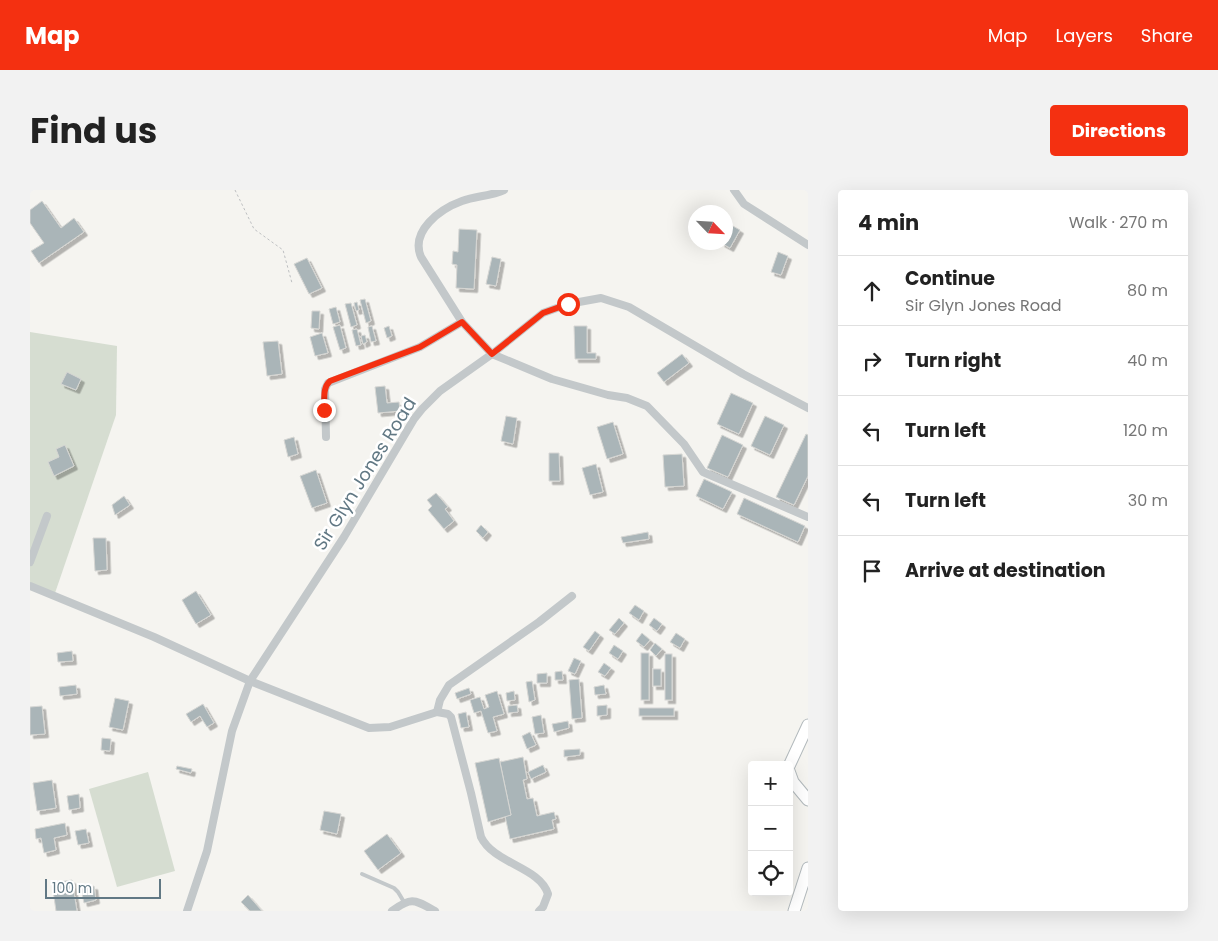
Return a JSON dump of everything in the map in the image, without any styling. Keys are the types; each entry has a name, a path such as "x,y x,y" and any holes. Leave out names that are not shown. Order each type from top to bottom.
{"street":[{"path":"504,190 462,201 451,206 429,222 420,238 418,245 421,257 462,322 492,354 552,379 608,395 627,398 647,406 684,444 703,472 808,517"},
{"path":"734,190 744,204 808,244"},
{"name":"Sir Glyn Jones Road","path":"188,910 207,851 232,731 250,680 344,536 422,409 440,391 492,354 543,313 568,304 601,298 629,307 743,374 808,408"},
{"path":"326,437 325,389 328,383 420,347 462,322"},
{"path":"30,562 47,516"},
{"path":"30,586 154,637 250,680 369,728 390,727 437,712 444,712 450,717 483,842 498,855 543,883 548,894 543,907 539,911"},
{"path":"437,712 440,700 449,684 531,628 572,596"},
{"path":"791,761 808,725"},
{"path":"793,782 808,800"},
{"path":"794,911 808,868"},
{"path":"392,911 404,902 413,900 435,911"}],"lane":[{"path":"362,874 394,888 404,902"}],"path":[{"path":"235,190 254,228 283,250 292,283"}],"shaded area":[{"path":"30,332 117,346 116,415 54,596 30,586"},
{"path":"148,772 175,871 117,887 89,789"}],"building":[{"path":"42,201 61,228 74,218 84,232 39,263 31,251 44,243 30,223 30,210"},
{"path":"733,226 740,230 733,243"},
{"path":"459,229 477,230 474,289 456,288 457,265 452,264 453,251 458,252"},
{"path":"778,252 788,256 781,275 771,272"},
{"path":"492,257 501,259 496,286 486,284"},
{"path":"307,258 322,288 309,294 294,264"},
{"path":"365,299 371,321 366,323 360,300"},
{"path":"357,302 359,310 356,311 354,303"},
{"path":"351,303 357,325 351,327 345,304"},
{"path":"336,307 340,322 333,324 329,309"},
{"path":"312,311 320,311 319,329 311,328"},
{"path":"340,325 346,348 340,350 333,327"},
{"path":"372,326 376,341 371,342 368,327"},
{"path":"389,326 392,336 387,338 384,328"},
{"path":"574,326 587,326 587,353 596,353 596,359 575,359"},
{"path":"357,329 361,345 356,346 352,330"},
{"path":"322,333 328,353 315,356 310,337"},
{"path":"365,335 367,342 363,344 361,336"},
{"path":"278,341 282,374 267,376 263,342"},
{"path":"682,354 689,363 664,382 657,373"},
{"path":"67,372 81,379 76,390 61,384"},
{"path":"385,386 387,403 399,402 400,411 378,413 375,387"},
{"path":"731,393 753,403 739,434 717,424"},
{"path":"506,416 517,418 513,444 501,441"},
{"path":"765,416 784,425 770,455 751,446"},
{"path":"613,422 623,454 607,459 597,427"},
{"path":"806,434 808,435 808,476 794,505 776,497"},
{"path":"722,435 743,445 728,477 707,468"},
{"path":"294,437 298,454 288,457 284,440"},
{"path":"65,445 74,466 54,476 48,462 59,457 56,449"},
{"path":"549,453 559,453 560,481 549,481"},
{"path":"682,454 684,486 665,487 663,455"},
{"path":"596,464 603,492 590,495 582,468"},
{"path":"316,470 327,503 312,508 300,476"},
{"path":"704,479 732,492 723,509 696,496"},
{"path":"436,493 448,507 445,509 454,521 444,529 428,510 432,506 427,500"},
{"path":"124,496 130,505 115,515 112,505"},
{"path":"744,498 805,526 798,542 737,514"},
{"path":"481,525 488,532 483,538 476,531"},
{"path":"648,532 649,539 623,543 621,537"},
{"path":"93,538 106,538 107,570 95,571"},
{"path":"196,591 211,615 196,624 182,600"},
{"path":"635,605 644,611 639,620 629,613"},
{"path":"619,618 624,623 615,634 609,630"},
{"path":"654,618 662,624 657,631 649,625"},
{"path":"595,631 600,635 589,651 583,647"},
{"path":"642,633 650,640 644,647 636,641"},
{"path":"676,633 685,639 680,648 670,642"},
{"path":"655,643 662,649 656,656 650,650"},
{"path":"614,645 623,651 618,659 609,653"},
{"path":"72,651 73,661 58,662 57,653"},
{"path":"641,653 649,653 649,700 641,700"},
{"path":"665,654 672,654 672,700 665,700"},
{"path":"574,658 581,661 575,674 568,671"},
{"path":"604,663 611,668 605,676 598,672"},
{"path":"653,669 661,669 661,686 653,686"},
{"path":"562,671 563,680 555,680 555,672"},
{"path":"547,673 547,683 537,683 537,674"},
{"path":"579,679 582,718 572,719 569,680"},
{"path":"532,681 535,700 529,702 526,682"},
{"path":"76,685 77,694 60,696 59,687"},
{"path":"604,685 606,694 595,695 594,687"},
{"path":"469,688 471,694 457,699 455,693"},
{"path":"497,691 504,714 493,717 497,731 488,733 481,711 474,713 470,700 480,697 484,709 489,707 485,695"},
{"path":"514,691 515,700 507,701 506,693"},
{"path":"115,698 129,701 123,730 109,727"},
{"path":"203,704 214,723 207,727 200,716 191,722 186,714"},
{"path":"517,705 518,712 508,713 508,706"},
{"path":"607,705 607,715 597,716 597,706"},
{"path":"42,706 45,734 30,735 30,707"},
{"path":"639,708 674,708 674,716 639,716"},
{"path":"466,712 469,727 461,728 458,714"},
{"path":"541,715 544,733 535,734 532,717"},
{"path":"568,721 569,728 554,732 552,724"},
{"path":"530,732 536,745 527,749 522,736"},
{"path":"102,738 111,739 110,751 101,750"},
{"path":"580,749 580,755 564,757 564,750"},
{"path":"523,757 527,779 523,780 527,799 533,798 537,816 554,812 556,819 552,820 554,829 510,839 505,816 511,815 500,762"},
{"path":"499,758 511,815 488,822 475,763"},
{"path":"543,765 546,772 531,779 528,772"},
{"path":"177,766 192,769 191,773 176,769"},
{"path":"52,780 56,808 37,811 33,783"},
{"path":"79,794 80,808 69,810 67,796"},
{"path":"324,811 341,814 337,834 320,830"},
{"path":"65,823 67,835 54,838 56,850 44,853 41,838 36,839 35,829"},
{"path":"86,829 89,843 78,845 75,831"},
{"path":"387,834 401,853 378,870 364,851"},
{"path":"72,880 77,911 56,911 52,883"},
{"path":"94,886 96,900 84,903 81,889"},
{"path":"248,895 262,911 250,911 241,902"}],"route":[{"path":"324,410 325,389 330,381 420,347 462,322 492,354 543,313 568,304"}]}
